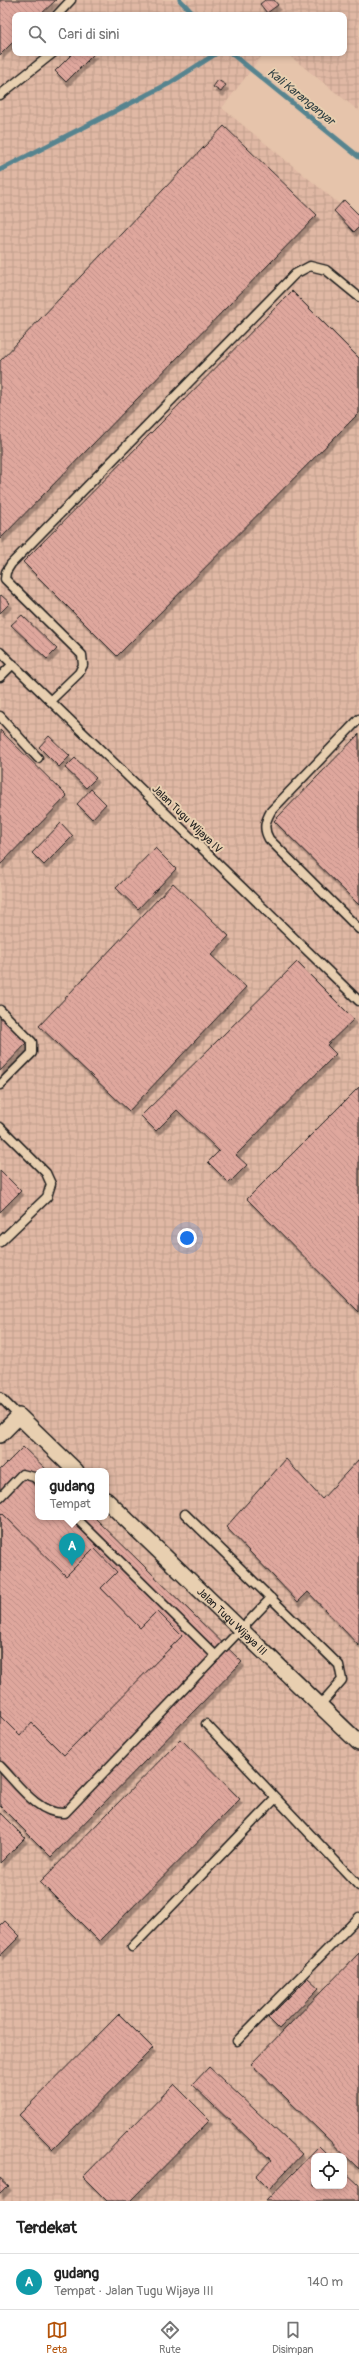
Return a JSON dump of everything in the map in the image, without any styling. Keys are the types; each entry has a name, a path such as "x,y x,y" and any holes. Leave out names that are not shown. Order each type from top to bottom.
{"street":[{"path":"0,1435 19,1416 73,1468"},
{"name":"Jalan Tugu Wijaya III","path":"109,1503 359,1743"}],"lane":[{"path":"60,12 71,0"},
{"path":"0,95 49,56"},
{"path":"50,701 79,673 83,665 82,655 5,580 6,572 11,564 295,274 310,266 326,270 359,297"},
{"name":"Jalan Tugu Wijaya IV","path":"0,652 359,1001"},
{"path":"0,677 13,664"},
{"path":"0,716 38,758"},
{"path":"359,719 271,811 266,820 265,830 269,839 359,929"},
{"path":"0,1010 32,1042 33,1046 32,1053 0,1085"},
{"path":"0,1127 46,1173 51,1184 47,1197 0,1242"},
{"path":"0,1397 19,1416"},
{"path":"0,1496 22,1474 35,1478"},
{"path":"185,1514 339,1665 342,1671 342,1680 320,1705"},
{"path":"78,1520 216,1656"},
{"path":"0,1766 43,1808 56,1814 65,1813 271,1598"},
{"path":"206,1724 359,1886"},
{"path":"132,1947 276,1798"},
{"path":"237,2041 359,1917"}],"shaded area":[{"path":"0,0 359,0 359,111 290,56 347,56 347,12 12,12 12,56 262,56 222,108 359,220 359,2201 0,2201"}],"building":[{"path":"0,0 56,0 43,12 12,12 12,43 0,55"},
{"path":"265,0 274,0 278,5 266,12 260,4"},
{"path":"70,56 92,56 66,82 55,71"},
{"path":"218,80 226,85 221,92 213,87"},
{"path":"224,126 317,215 0,539 0,361"},
{"path":"344,200 359,215 359,227 354,232 334,211"},
{"path":"292,291 359,358 359,413 117,656 23,562"},
{"path":"1,595 10,603 0,613 0,596"},
{"path":"22,615 57,649 47,659 11,625"},
{"path":"0,730 67,796 0,865"},
{"path":"359,734 359,905 274,821"},
{"path":"49,736 70,756 59,767 39,747"},
{"path":"75,758 96,778 86,788 65,768"},
{"path":"91,789 106,804 92,819 77,804"},
{"path":"61,823 73,836 44,865 32,853"},
{"path":"155,848 176,869 138,909 116,888"},
{"path":"173,883 229,936 211,955 246,987 129,1111 39,1026"},
{"path":"297,962 354,1019 327,1045 336,1054 236,1155 247,1165 229,1183 208,1162 219,1151 177,1110 156,1131 141,1116"},
{"path":"0,1015 28,1042 0,1071"},
{"path":"359,1087 359,1312 247,1199"},
{"path":"0,1170 21,1191 0,1212"},
{"path":"23,1447 45,1468 35,1468 35,1520 97,1520 242,1662 51,1857 0,1806 0,1470"},
{"path":"286,1459 322,1499 359,1459 359,1646 308,1592 298,1602 226,1527"},
{"path":"2,1513 66,1576 94,1548 117,1572 101,1588 140,1628 157,1611 182,1636 64,1755 32,1723 20,1736 0,1716 0,1515"},
{"path":"181,1739 240,1799 99,1941 40,1882"},
{"path":"0,1813 25,1838 0,1863"},
{"path":"5,1921 20,1936 0,1956 0,1926"},
{"path":"359,1953 359,2169 347,2157 347,2153 343,2153 251,2064"},
{"path":"308,1978 319,1988 279,2029 268,2018"},
{"path":"119,2014 153,2048 53,2149 19,2115"},
{"path":"209,2067 302,2154 269,2189 256,2176 271,2160 192,2085"},
{"path":"174,2084 210,2120 130,2201 107,2201 83,2177"},
{"path":"319,2146 326,2153 312,2153"},
{"path":"311,2154 311,2189 347,2189 347,2174 359,2185 359,2201 266,2201"},
{"path":"0,2178 9,2186 0,2195"}],"waterway":[{"name":"Kali Karanganyar","path":"180,0 191,12"},
{"path":"0,170 170,83 212,56"},
{"name":"Kali Karanganyar","path":"235,56 359,157"}],"place":[{"name":"gudang","path":"72,1566"}]}
